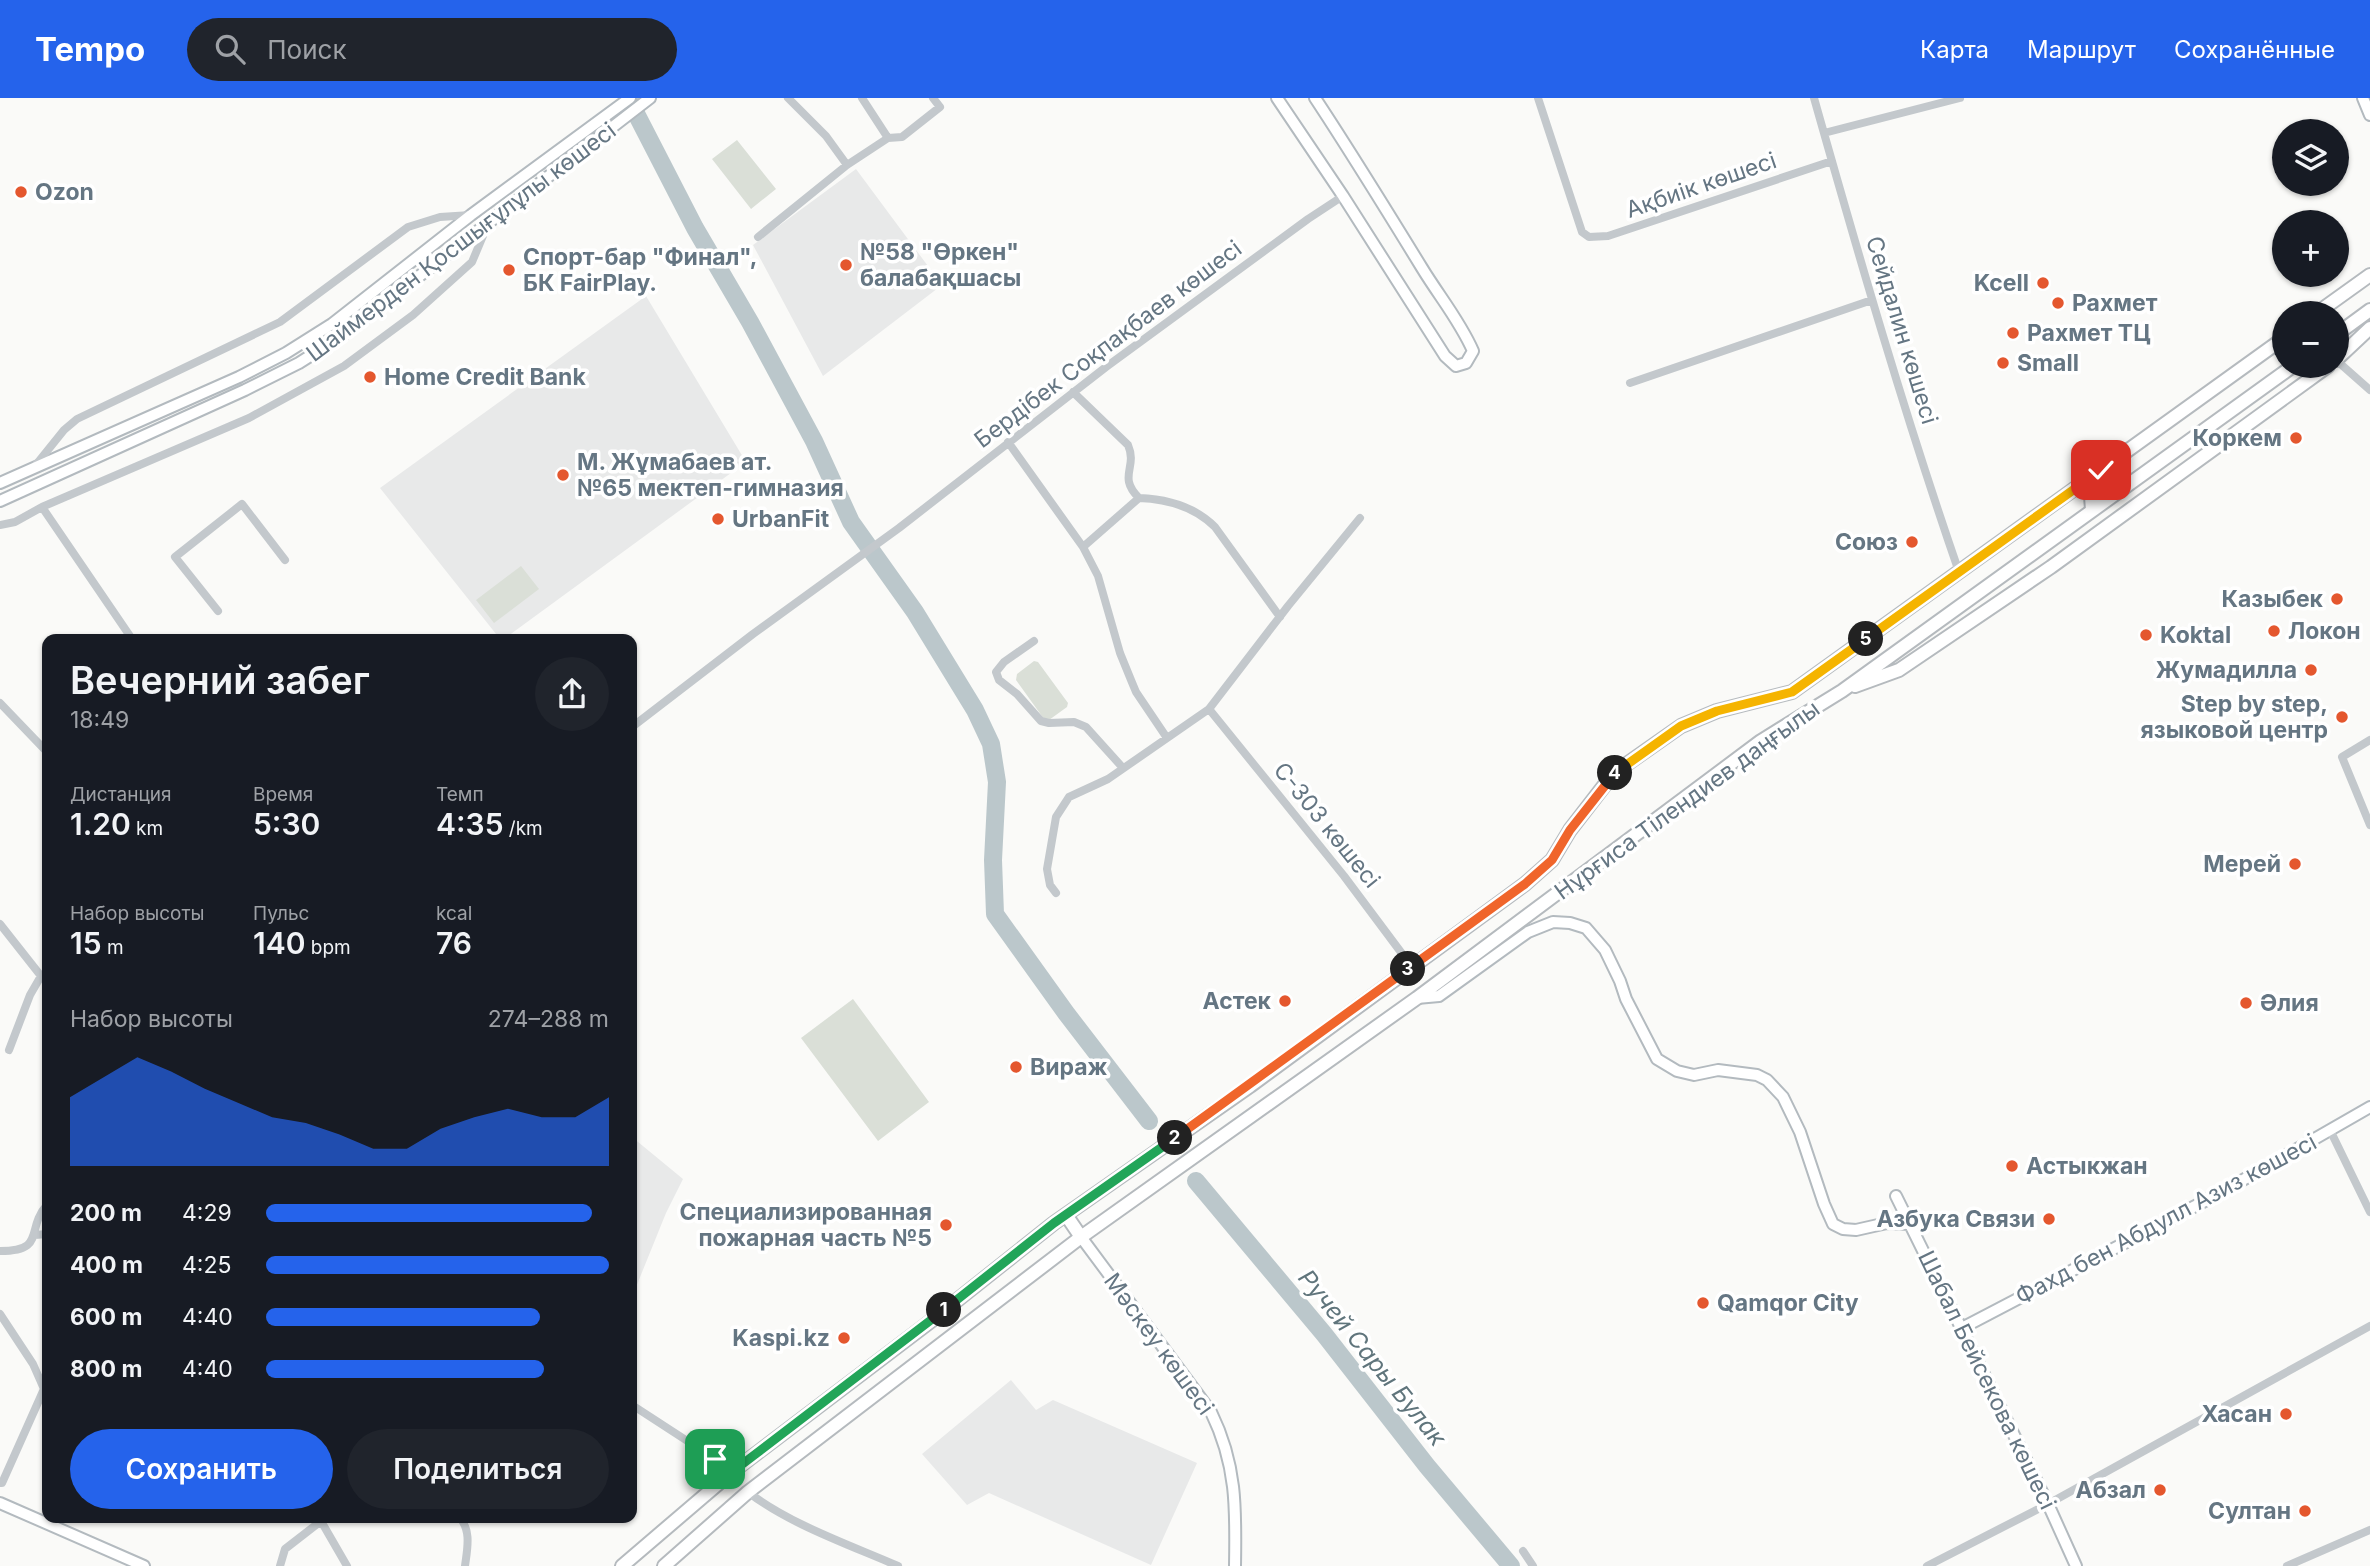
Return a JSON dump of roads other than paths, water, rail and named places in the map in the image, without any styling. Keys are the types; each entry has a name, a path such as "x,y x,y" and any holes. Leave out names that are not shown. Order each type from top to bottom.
{"main road":[{"name":"Шаймерден Қосшығұлұлы көшесі","path":"0,483 239,377 286,353 332,324 471,215 630,98"},
{"name":"Шаймерден Қосшығұлұлы көшесі","path":"0,501 299,363 342,335 650,98"},
{"path":"1277,98 1445,356 1456,366 1462,365 1471,358 1473,351 1465,334 1371,182 1315,98"},
{"path":"2362,98 2370,115"},
{"path":"2334,301 2369,276"},
{"path":"2349,325 2370,310"},
{"path":"2349,349 2370,328"},
{"name":"Нұрғиса Тілендиев даңғылы","path":"622,1566 732,1472 1066,1215 1250,1086 1525,884 1552,860 1570,830 1615,773 1624,766 1681,726 1696,719 1792,692 2272,347"},
{"name":"Нұрғиса Тілендиев даңғылы","path":"664,1566 748,1492 1081,1237 1417,998 1761,741 1842,691 2276,378"},
{"path":"2259,390 2309,379"},
{"path":"1842,691 1899,670 2051,567 2309,379"},
{"path":"2079,485 2091,496 2092,510"},
{"path":"1792,692 1806,713"},
{"path":"1417,998 1439,996 1528,932 1553,922 1586,928 1605,950 1626,999 1657,1059 1676,1070 1694,1075 1718,1070 1757,1075 1767,1080 1783,1097 1800,1132 1833,1224 1843,1229 1856,1230 1886,1223 1910,1224"},
{"path":"1250,1086 1265,1107"},
{"name":"Фахд бен Абдулл Азиз көшесі","path":"1962,1328 2222,1192 2370,1107"},
{"name":"Шабал Бейсекова көшесі","path":"1896,1196 2076,1566"},
{"name":"Мәскеу көшесі","path":"1066,1215 1211,1412 1220,1430 1234,1478 1235,1566"},
{"path":"732,1472 748,1492"},
{"path":"0,1503 42,1521"},
{"path":"46,1523 144,1566"}],"street":[{"path":"789,98 827,136 847,165"},
{"path":"862,98 888,138"},
{"path":"758,237 847,165 888,138 902,136 940,107 933,98"},
{"path":"1539,100 1549,98"},
{"name":"Сейдалин көшесі","path":"1814,98 1872,300 1930,489 1959,572"},
{"path":"1824,133 1960,98"},
{"name":"Ақбиік көшесі","path":"1539,100 1582,232 1589,237 1608,236 1832,160"},
{"name":"Бердібек Соқпақбаев көшесі","path":"637,723 753,634 899,528 1073,392 1343,196"},
{"path":"34,467 64,430 77,419 280,322 408,227 440,218 471,215"},
{"path":"0,525 15,522 42,507 249,418 344,366 413,315 472,262 488,223"},
{"path":"1630,383 1872,300"},
{"path":"2349,371 2370,390"},
{"path":"1073,392 1128,446 1132,455 1127,482 1139,498"},
{"path":"1008,442 1083,547 1098,576 1120,653 1136,692 1167,738"},
{"path":"1083,547 1139,498 1171,502 1203,516 1215,527 1280,617"},
{"path":"218,611 175,557 242,504 285,560"},
{"path":"42,507 129,634"},
{"path":"1056,893 1050,885 1047,869 1056,817 1069,797 1108,779 1209,709 1360,518"},
{"path":"1034,641 1004,662 996,673 999,680 1017,694 1041,720 1049,723 1074,722 1086,727 1124,768"},
{"path":"0,703 42,747"},
{"name":"С-303 көшесі","path":"1209,709 1344,876 1412,967"},
{"path":"2370,740 2342,757 2370,825"},
{"path":"0,924 42,971"},
{"path":"9,1050 30,995 42,976"},
{"path":"2330,1130 2370,1212"},
{"path":"0,1251 20,1250 29,1245 42,1214"},
{"path":"35,1235 42,1234"},
{"path":"0,1314 33,1364 42,1384"},
{"path":"1927,1566 2048,1504 2370,1326"},
{"path":"1,1483 42,1393"},
{"path":"637,1408 732,1472"},
{"path":"748,1492 791,1518 898,1566"},
{"path":"280,1566 285,1549 318,1523"},
{"path":"325,1523 347,1566"},
{"path":"464,1523 468,1545 465,1566"},
{"path":"2287,1566 2370,1530"},
{"path":"1523,1551 1533,1566"}],"waterway":[{"path":"628,98 695,228 750,322 814,441 851,522 915,612 975,710 991,744 997,782 993,860 995,914 1066,1013 1149,1121"},
{"name":"Ручей Сары Булак","path":"1196,1181 1324,1334 1427,1466 1511,1566"}],"place":[{"name":"Ozon","path":"21,192"},
{"name":"№58 \"Өркен\" балабақшасы","path":"846,265"},
{"name":"Спорт-бар \"Финал\", БК FairPlay.","path":"509,270"},
{"name":"Kcell","path":"2043,283"},
{"name":"Рахмет","path":"2058,303"},
{"name":"Рахмет ТЦ","path":"2013,333"},
{"name":"Small","path":"2003,363"},
{"name":"Home Credit Bank","path":"370,377"},
{"name":"Коркем","path":"2296,438"},
{"name":"М. Жұмабаев ат. №65 мектеп-гимназия","path":"563,475"},
{"name":"UrbanFit","path":"718,519"},
{"name":"Союз","path":"1912,542"},
{"name":"Казыбек","path":"2337,599"},
{"name":"Локон","path":"2274,631"},
{"name":"Koktal","path":"2146,635"},
{"name":"Жумадилла","path":"2311,670"},
{"name":"Step by step, языковой центр","path":"2342,717"},
{"name":"Мерей","path":"2295,864"},
{"name":"Астек","path":"1285,1001"},
{"name":"Әлия","path":"2246,1003"},
{"name":"Вираж","path":"1016,1067"},
{"name":"Астыкжан","path":"2012,1166"},
{"name":"Азбука Связи","path":"2049,1219"},
{"name":"Специализированная пожарная часть №5","path":"946,1225"},
{"name":"Qamqor City","path":"1703,1303"},
{"name":"Kaspi.kz","path":"844,1338"},
{"name":"Хасан","path":"2286,1414"},
{"name":"Абзал","path":"2160,1490"},
{"name":"Султан","path":"2305,1511"}]}
